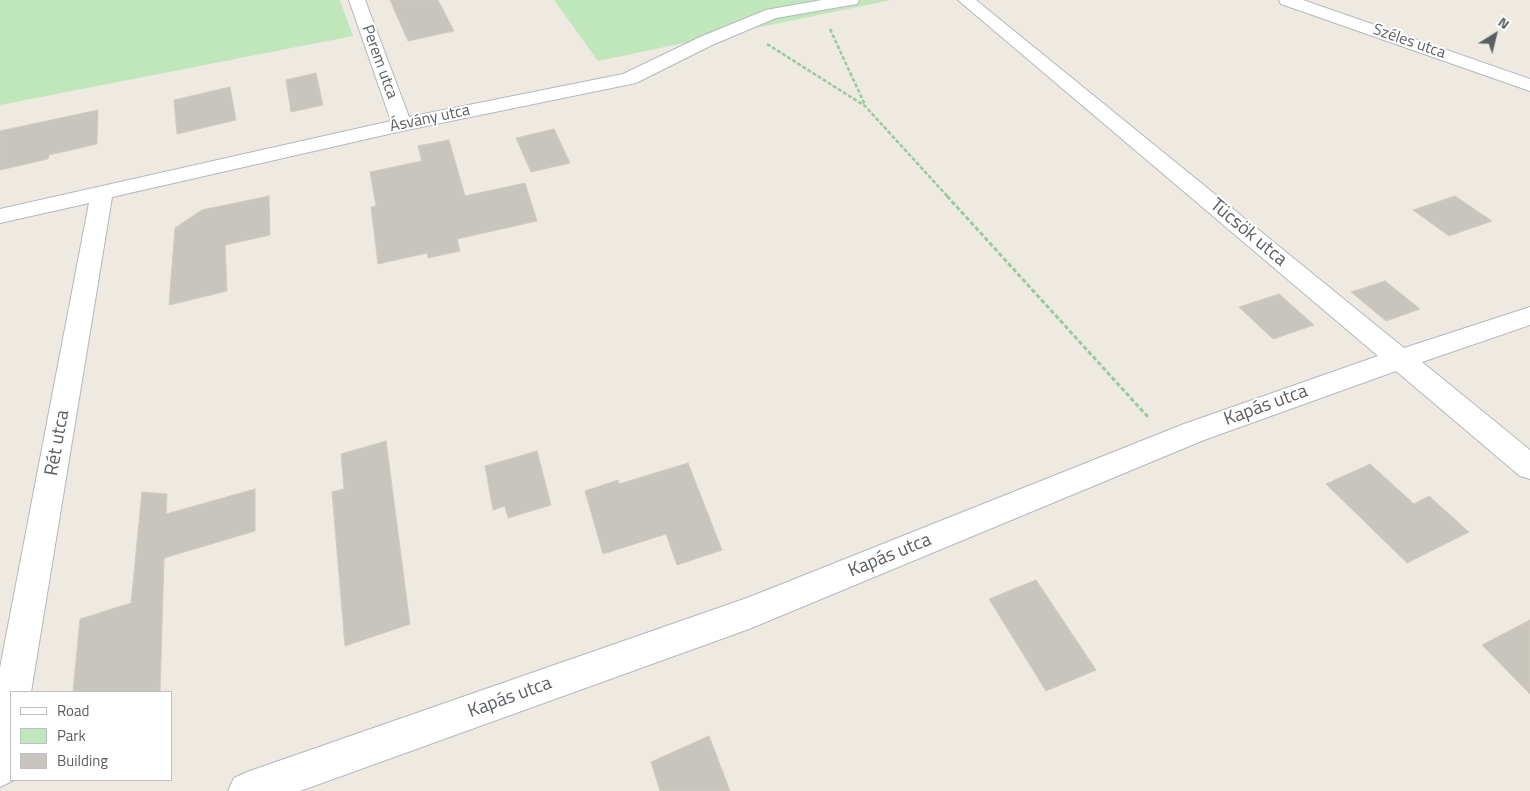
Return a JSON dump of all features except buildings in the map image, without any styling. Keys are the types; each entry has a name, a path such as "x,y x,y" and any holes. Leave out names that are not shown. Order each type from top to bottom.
{"street":[{"name":"Perem utca","path":"357,0 402,125"},
{"name":"Ásvány utca","path":"0,216 402,125 629,79 706,41 772,14 851,0"},
{"name":"Tücsök utca","path":"966,0 1530,467"},
{"name":"Széles utca","path":"1287,0 1530,85"},
{"name":"Rét utca","path":"14,691 102,194"},
{"name":"Kapás utca","path":"247,791 749,613 1170,442 1400,359 1530,316"},
{"path":"0,768 10,711"}],"path":[{"path":"820,6 865,106"},
{"path":"738,28 799,63 865,106 1170,442"}],"green space":[{"path":"0,0 340,0 353,36 0,105"},
{"path":"554,0 891,0 702,39 697,38 698,40 598,61"}]}
